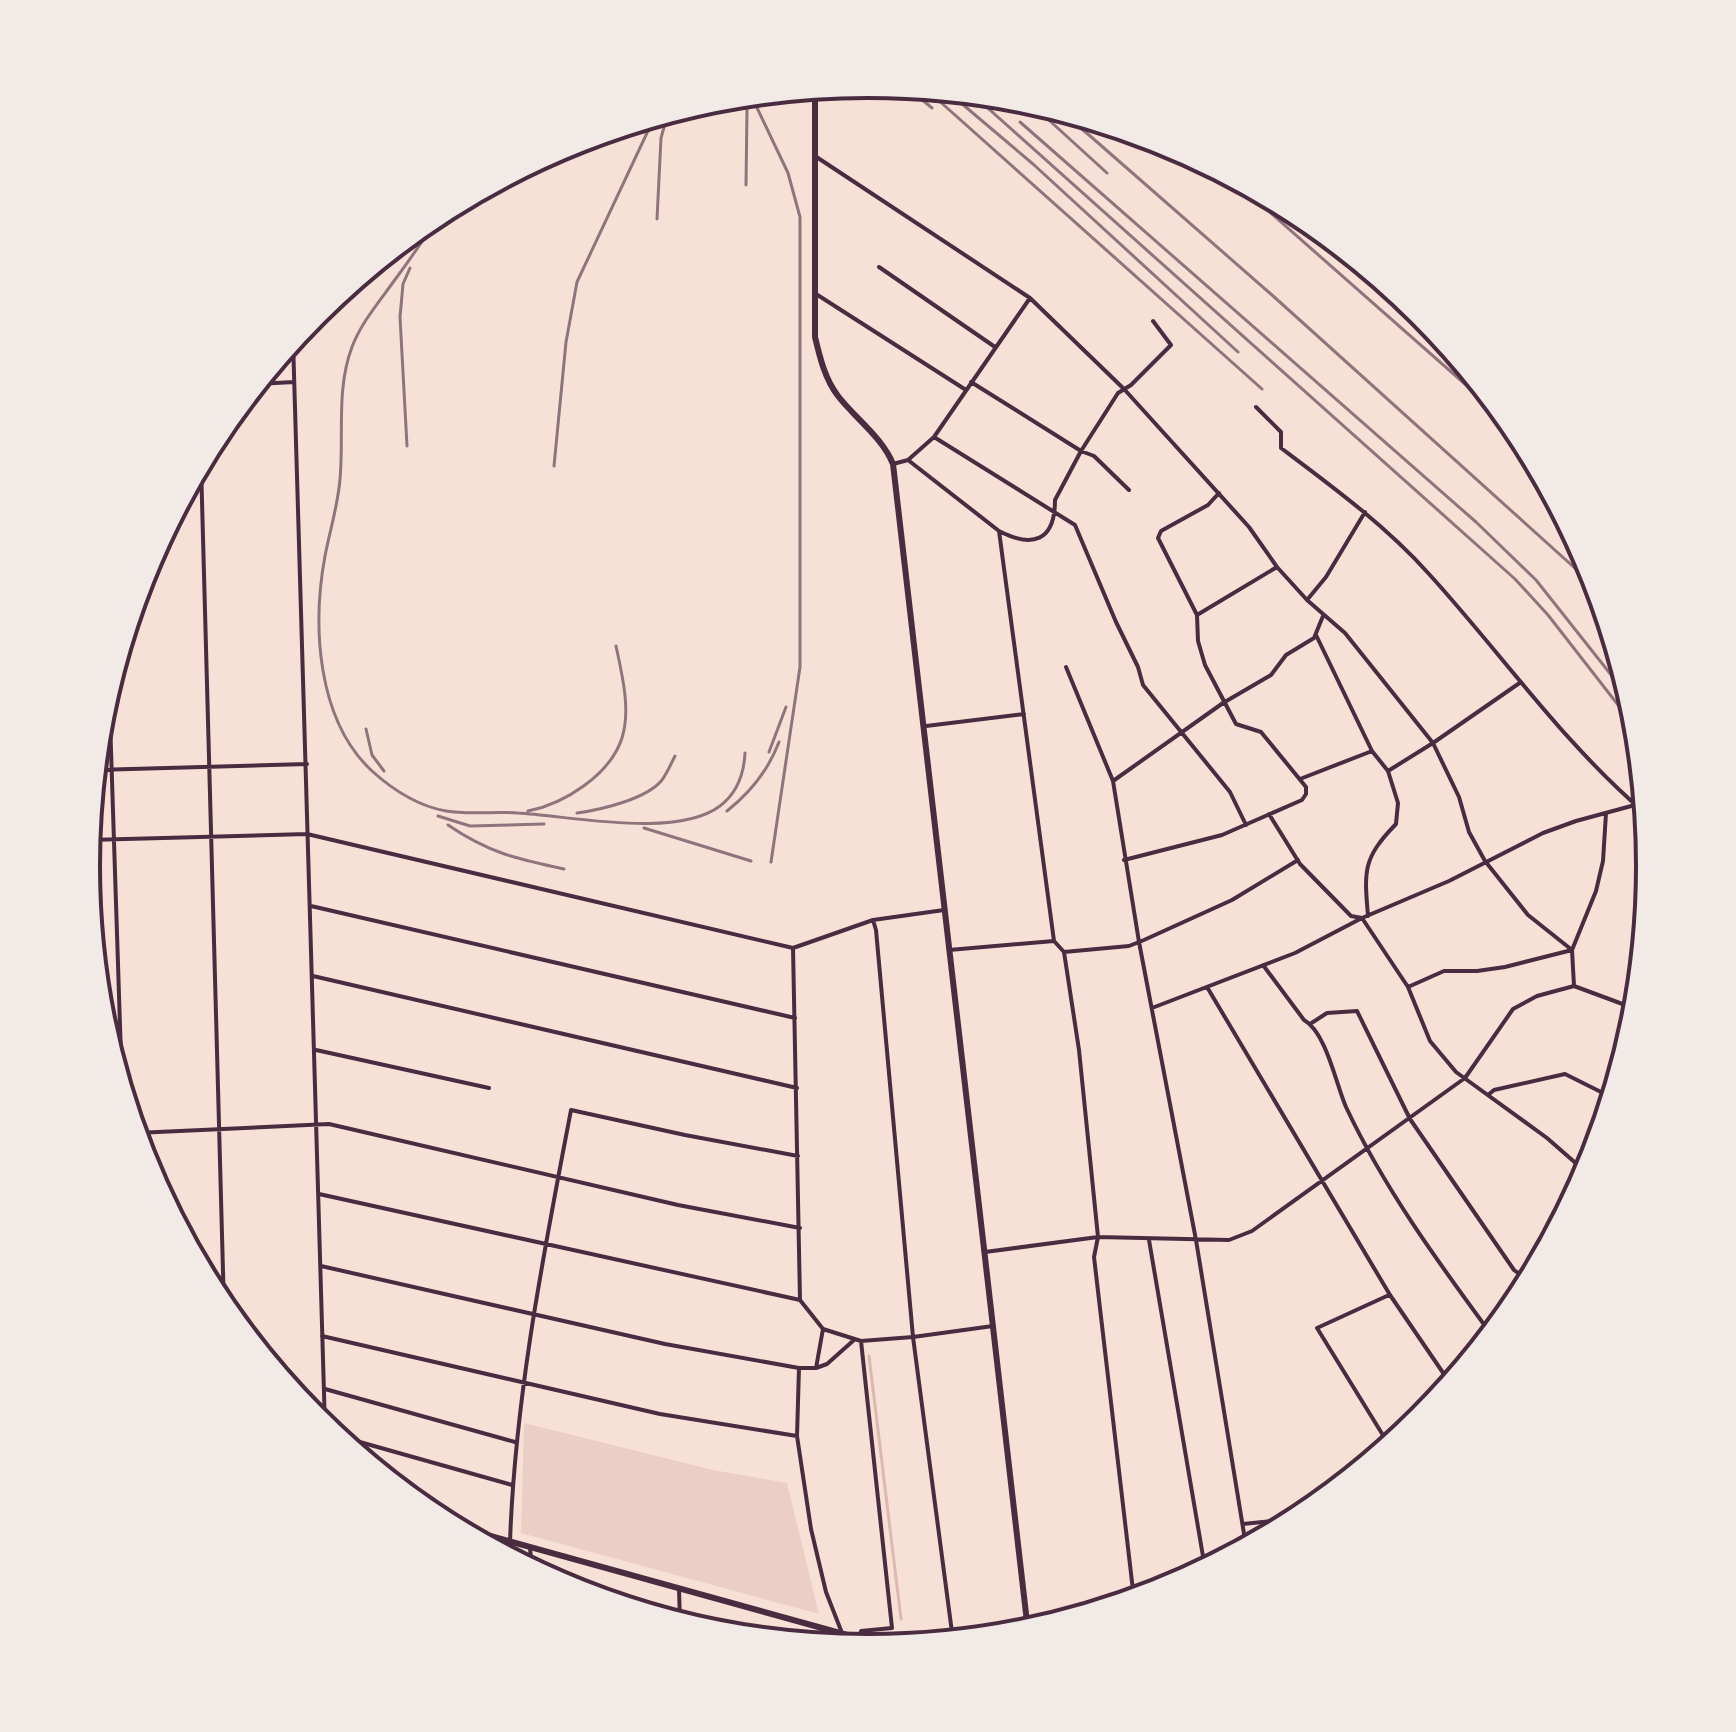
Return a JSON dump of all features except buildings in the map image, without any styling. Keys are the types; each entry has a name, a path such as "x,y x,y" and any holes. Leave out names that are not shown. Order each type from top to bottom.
{"street":[{"path":"815,100 815,337 822,367 836,394 884,447 893,464 926,726 944,910 1026,1617"},
{"path":"815,156 1030,298 1124,389 1249,527 1277,567 1307,600 1345,633 1433,743 1459,797 1469,832 1485,861 1528,915 1572,950"},
{"path":"879,267 995,347"},
{"path":"814,293 966,390"},
{"path":"893,464 908,460 934,437 1030,298"},
{"path":"908,460 999,531 1018,541 1034,541 1047,531 1055,510 1055,500 1081,451 1118,393 1171,345 1153,321"},
{"path":"293,357 325,1409"},
{"path":"271,383 294,382"},
{"path":"971,382 1081,451 1094,456 1129,490"},
{"path":"1256,407 1281,432 1281,448 1365,512 1428,572 1594,768 1633,803"},
{"path":"934,437 1075,525 1138,667 1143,685 1230,792 1246,825"},
{"path":"202,485 223,1284"},
{"path":"1124,860 1222,835 1305,798 1306,787 1261,732 1236,724 1223,703 1205,665 1198,641 1197,615 1158,536 1163,529 1208,505 1219,493"},
{"path":"1307,600 1326,577 1365,512"},
{"path":"999,531 1054,941 1064,952 1079,1050 1098,1237 1094,1257 1133,1587"},
{"path":"1197,615 1277,567"},
{"path":"1113,781 1223,703 1271,675 1286,655 1312,641 1323,615"},
{"path":"1316,635 1372,751 1388,771 1398,803 1396,824 1375,845 1369,860 1364,879 1368,916"},
{"path":"1066,667 1113,781 1124,860 1196,1240 1245,1535"},
{"path":"1388,771 1521,682"},
{"path":"926,726 1024,714"},
{"path":"110,745 120,1039"},
{"path":"1300,779 1372,751"},
{"path":"107,770 307,764"},
{"path":"1152,1008 1295,953 1543,833 1633,806"},
{"path":"1574,986 1572,950 1596,891 1603,861 1606,813"},
{"path":"1268,814 1298,860 1351,916 1362,918 1408,987 1430,1041 1465,1078 1547,1138 1576,1164"},
{"path":"101,840 307,834 793,948 873,920 944,910"},
{"path":"1064,952 1129,946 1232,900 1298,860"},
{"path":"311,906 795,1018"},
{"path":"873,920 913,1337 952,1629"},
{"path":"949,950 1054,941"},
{"path":"793,948 800,1300 823,1329 861,1341 993,1326"},
{"path":"1408,987 1444,971 1505,967 1572,950"},
{"path":"1263,965 1310,1024 1323,1046 1344,1102 1367,1150 1434,1257 1484,1324"},
{"path":"313,976 797,1088"},
{"path":"1207,986 1390,1295 1444,1374"},
{"path":"984,1252 1098,1237 1229,1240 1252,1231 1465,1078 1513,1009 1537,996 1574,986 1623,1004"},
{"path":"1310,1024 1327,1013 1357,1011 1410,1119 1519,1274"},
{"path":"315,1050 489,1088"},
{"path":"1488,1095 1494,1090 1565,1074 1601,1092"},
{"path":"510,1542 515,1442 523,1383 571,1110 798,1156"},
{"path":"148,1133 329,1124 678,1205 800,1228"},
{"path":"319,1194 800,1300"},
{"path":"1149,1240 1203,1557"},
{"path":"321,1266 665,1344 799,1368 816,1368 827,1364 854,1340"},
{"path":"1383,1435 1317,1328 1390,1295"},
{"path":"816,1368 823,1329"},
{"path":"322,1336 660,1414 797,1436"},
{"path":"860,1634 861,1631 892,1628 861,1341"},
{"path":"799,1368 797,1436 811,1529 826,1592 842,1633"},
{"path":"325,1389 515,1442"},
{"path":"361,1442 512,1485"},
{"path":"1243,1524 1268,1521"},
{"path":"498,1538 842,1633"},
{"path":"530,1548 531,1556"},
{"path":"679,1588 680,1610"}],"shaded area":[{"path":"524,1423 713,1470 787,1483 819,1614 521,1533"}],"waterway":[{"path":"869,1356 901,1619"}],"railway":[{"path":"923,100 932,108"},
{"path":"941,102 1262,389"},
{"path":"963,104 1033,164 1238,352"},
{"path":"757,107 788,173 800,217 800,667 771,862"},
{"path":"746,185 747,108"},
{"path":"988,108 1515,579 1548,615 1619,706"},
{"path":"1049,120 1107,173"},
{"path":"1020,122 1476,522 1536,580 1612,676"},
{"path":"657,219 661,138 665,125"},
{"path":"1081,128 1272,295 1577,570"},
{"path":"554,466 566,342 577,282 648,131"},
{"path":"1268,211 1466,385"},
{"path":"423,240 365,321 352,347 344,379 339,489 325,556 319,612 323,671 330,699 340,726 354,750 388,785 436,809 651,824 701,816 720,806 738,782 745,753"},
{"path":"407,446 400,317 403,284 410,268"},
{"path":"528,811 556,802 584,786 616,751 626,715 616,646"},
{"path":"769,752 786,707"},
{"path":"366,729 372,755 384,771"},
{"path":"727,811 758,780 779,742"},
{"path":"577,813 610,806 646,793 662,780 675,756"},
{"path":"438,816 470,826 544,824"},
{"path":"448,825 504,854 564,869"},
{"path":"644,828 751,861"}]}
